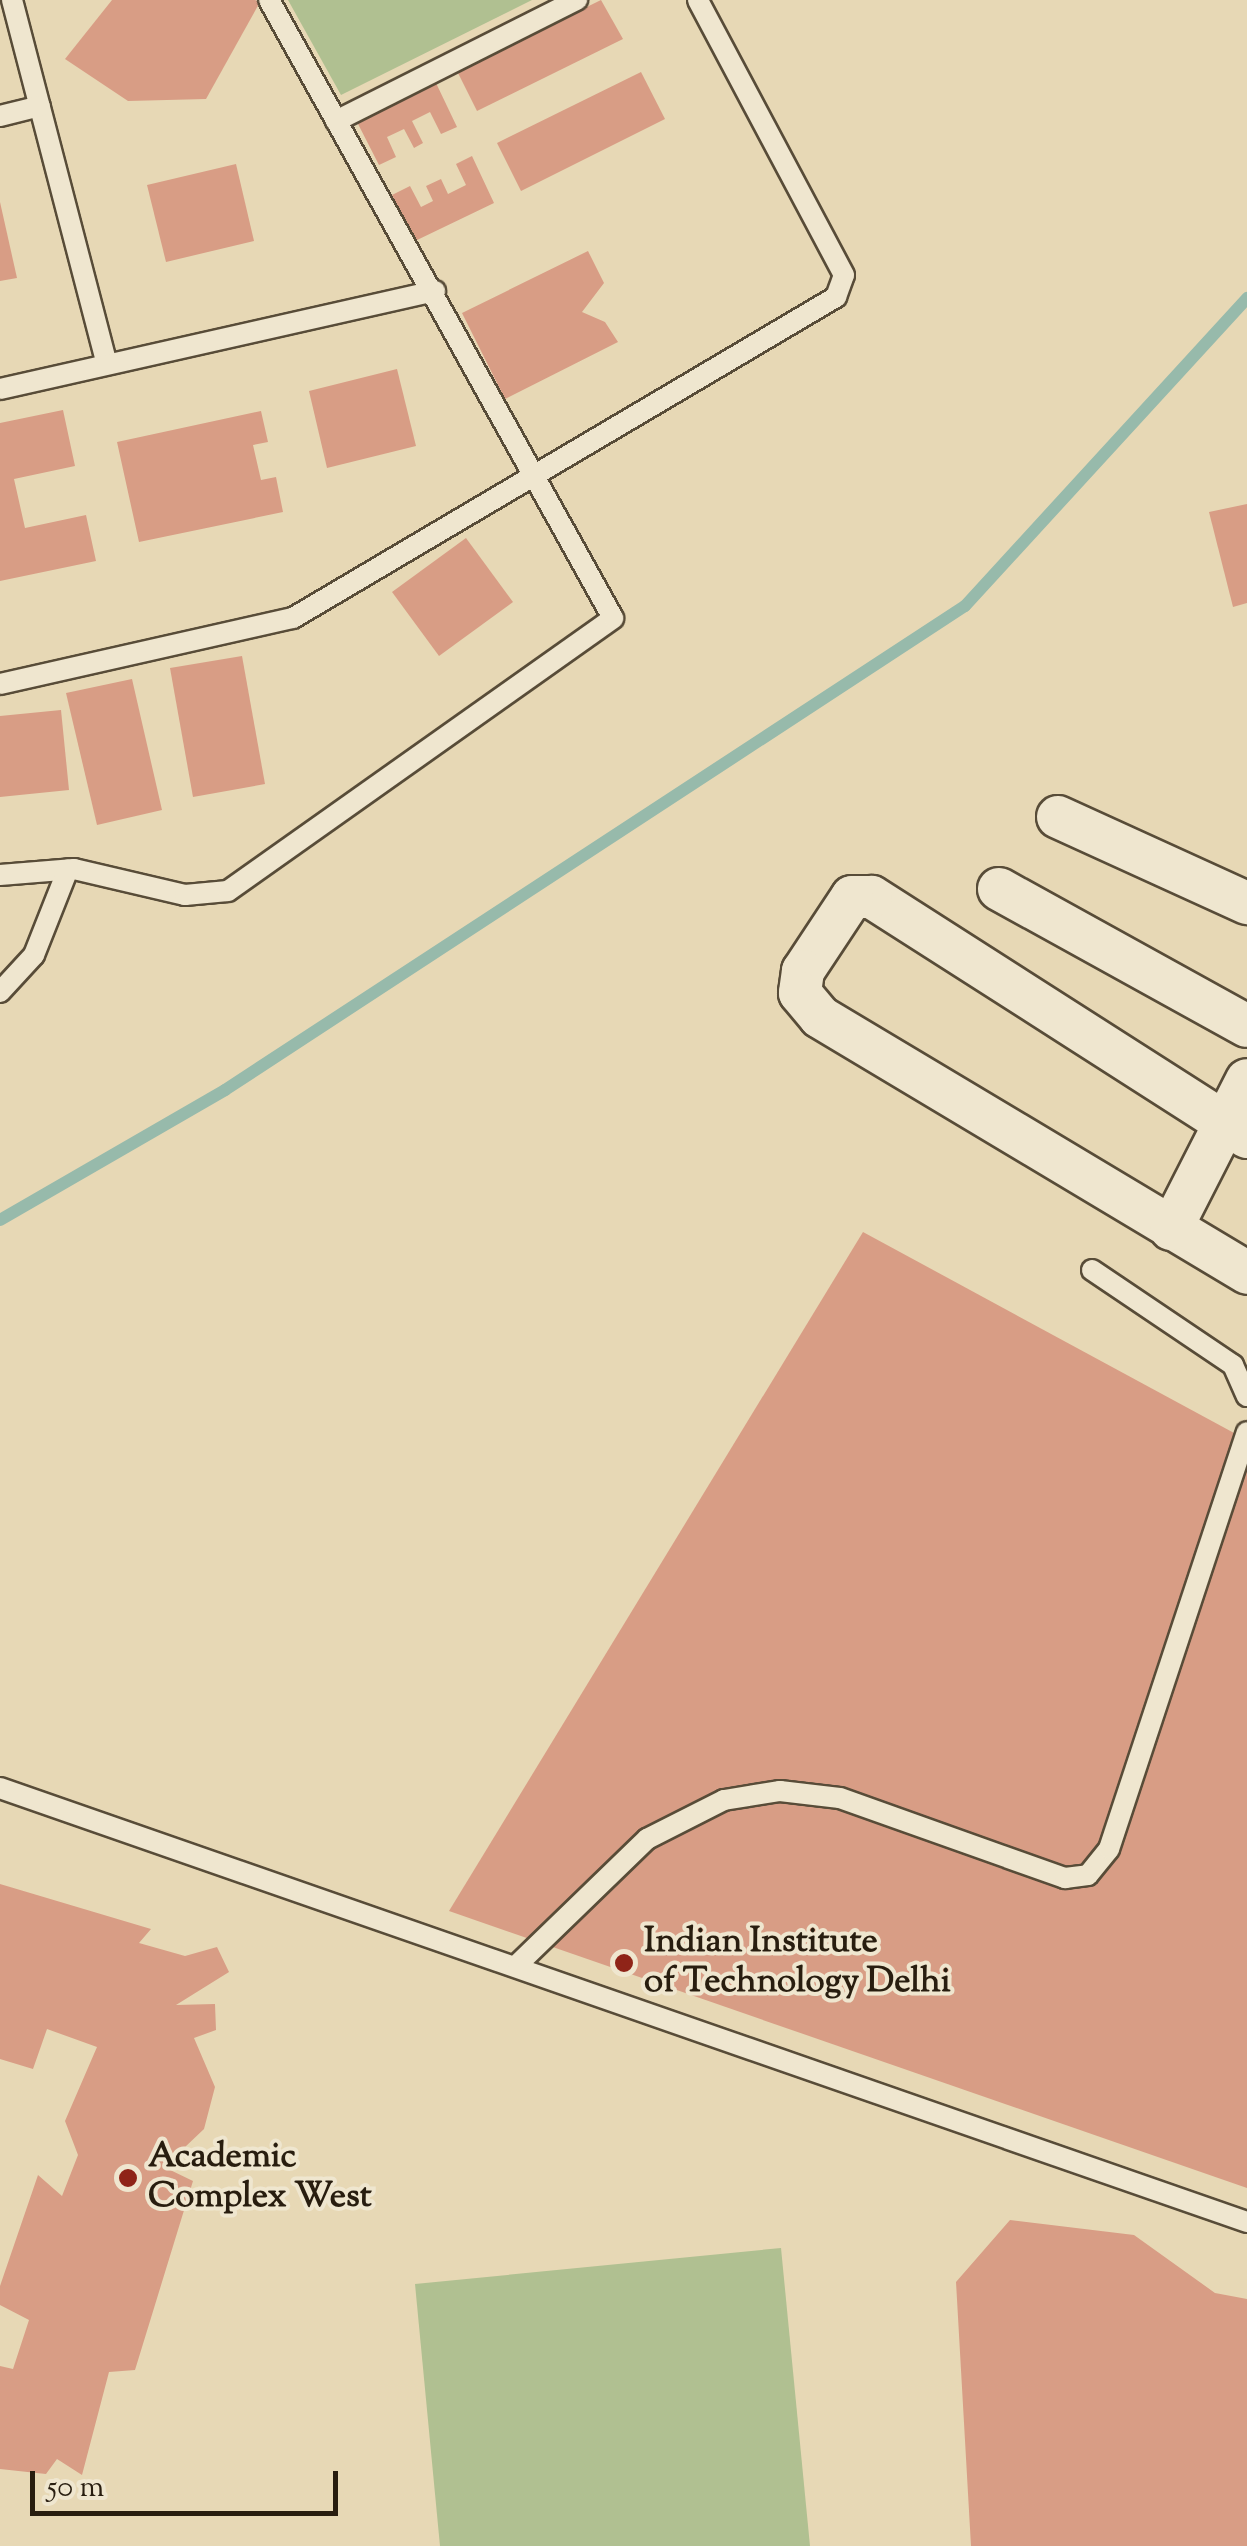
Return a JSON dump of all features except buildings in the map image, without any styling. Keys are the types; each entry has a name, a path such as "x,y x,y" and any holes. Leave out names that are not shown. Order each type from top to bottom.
{"street":[{"path":"1058,816 1247,904"},
{"path":"1000,889 1247,1026"},
{"path":"1236,1129 871,896 852,897 802,971 800,993 820,1017 1247,1273"},
{"path":"1171,1229 1236,1129 1247,1080"}],"lane":[{"path":"12,0 107,364"},
{"path":"0,874 68,869 185,895 241,886 610,624 612,606 270,0"},
{"path":"336,122 576,0"},
{"path":"0,684 294,618 535,468 841,289 844,275 698,0"},
{"path":"0,116 40,106"},
{"path":"0,389 435,291"},
{"path":"0,992 34,956 68,869"},
{"path":"1092,1270 1233,1365 1247,1396"},
{"path":"518,1964 646,1839 724,1800 780,1792 840,1798 1066,1878 1088,1874 1109,1849 1247,1432"},
{"path":"0,1788 518,1964 1247,2222"}],"green space":[{"path":"288,0 532,0 341,95"},
{"path":"781,2248 810,2546 440,2546 415,2284"}],"waterway":[{"path":"0,1220 225,1090 965,606 1247,298"}],"place":[{"name":"Indian Institute of Technology Delhi","path":"624,1963"},
{"name":"Academic Complex West","path":"128,2178"}]}
